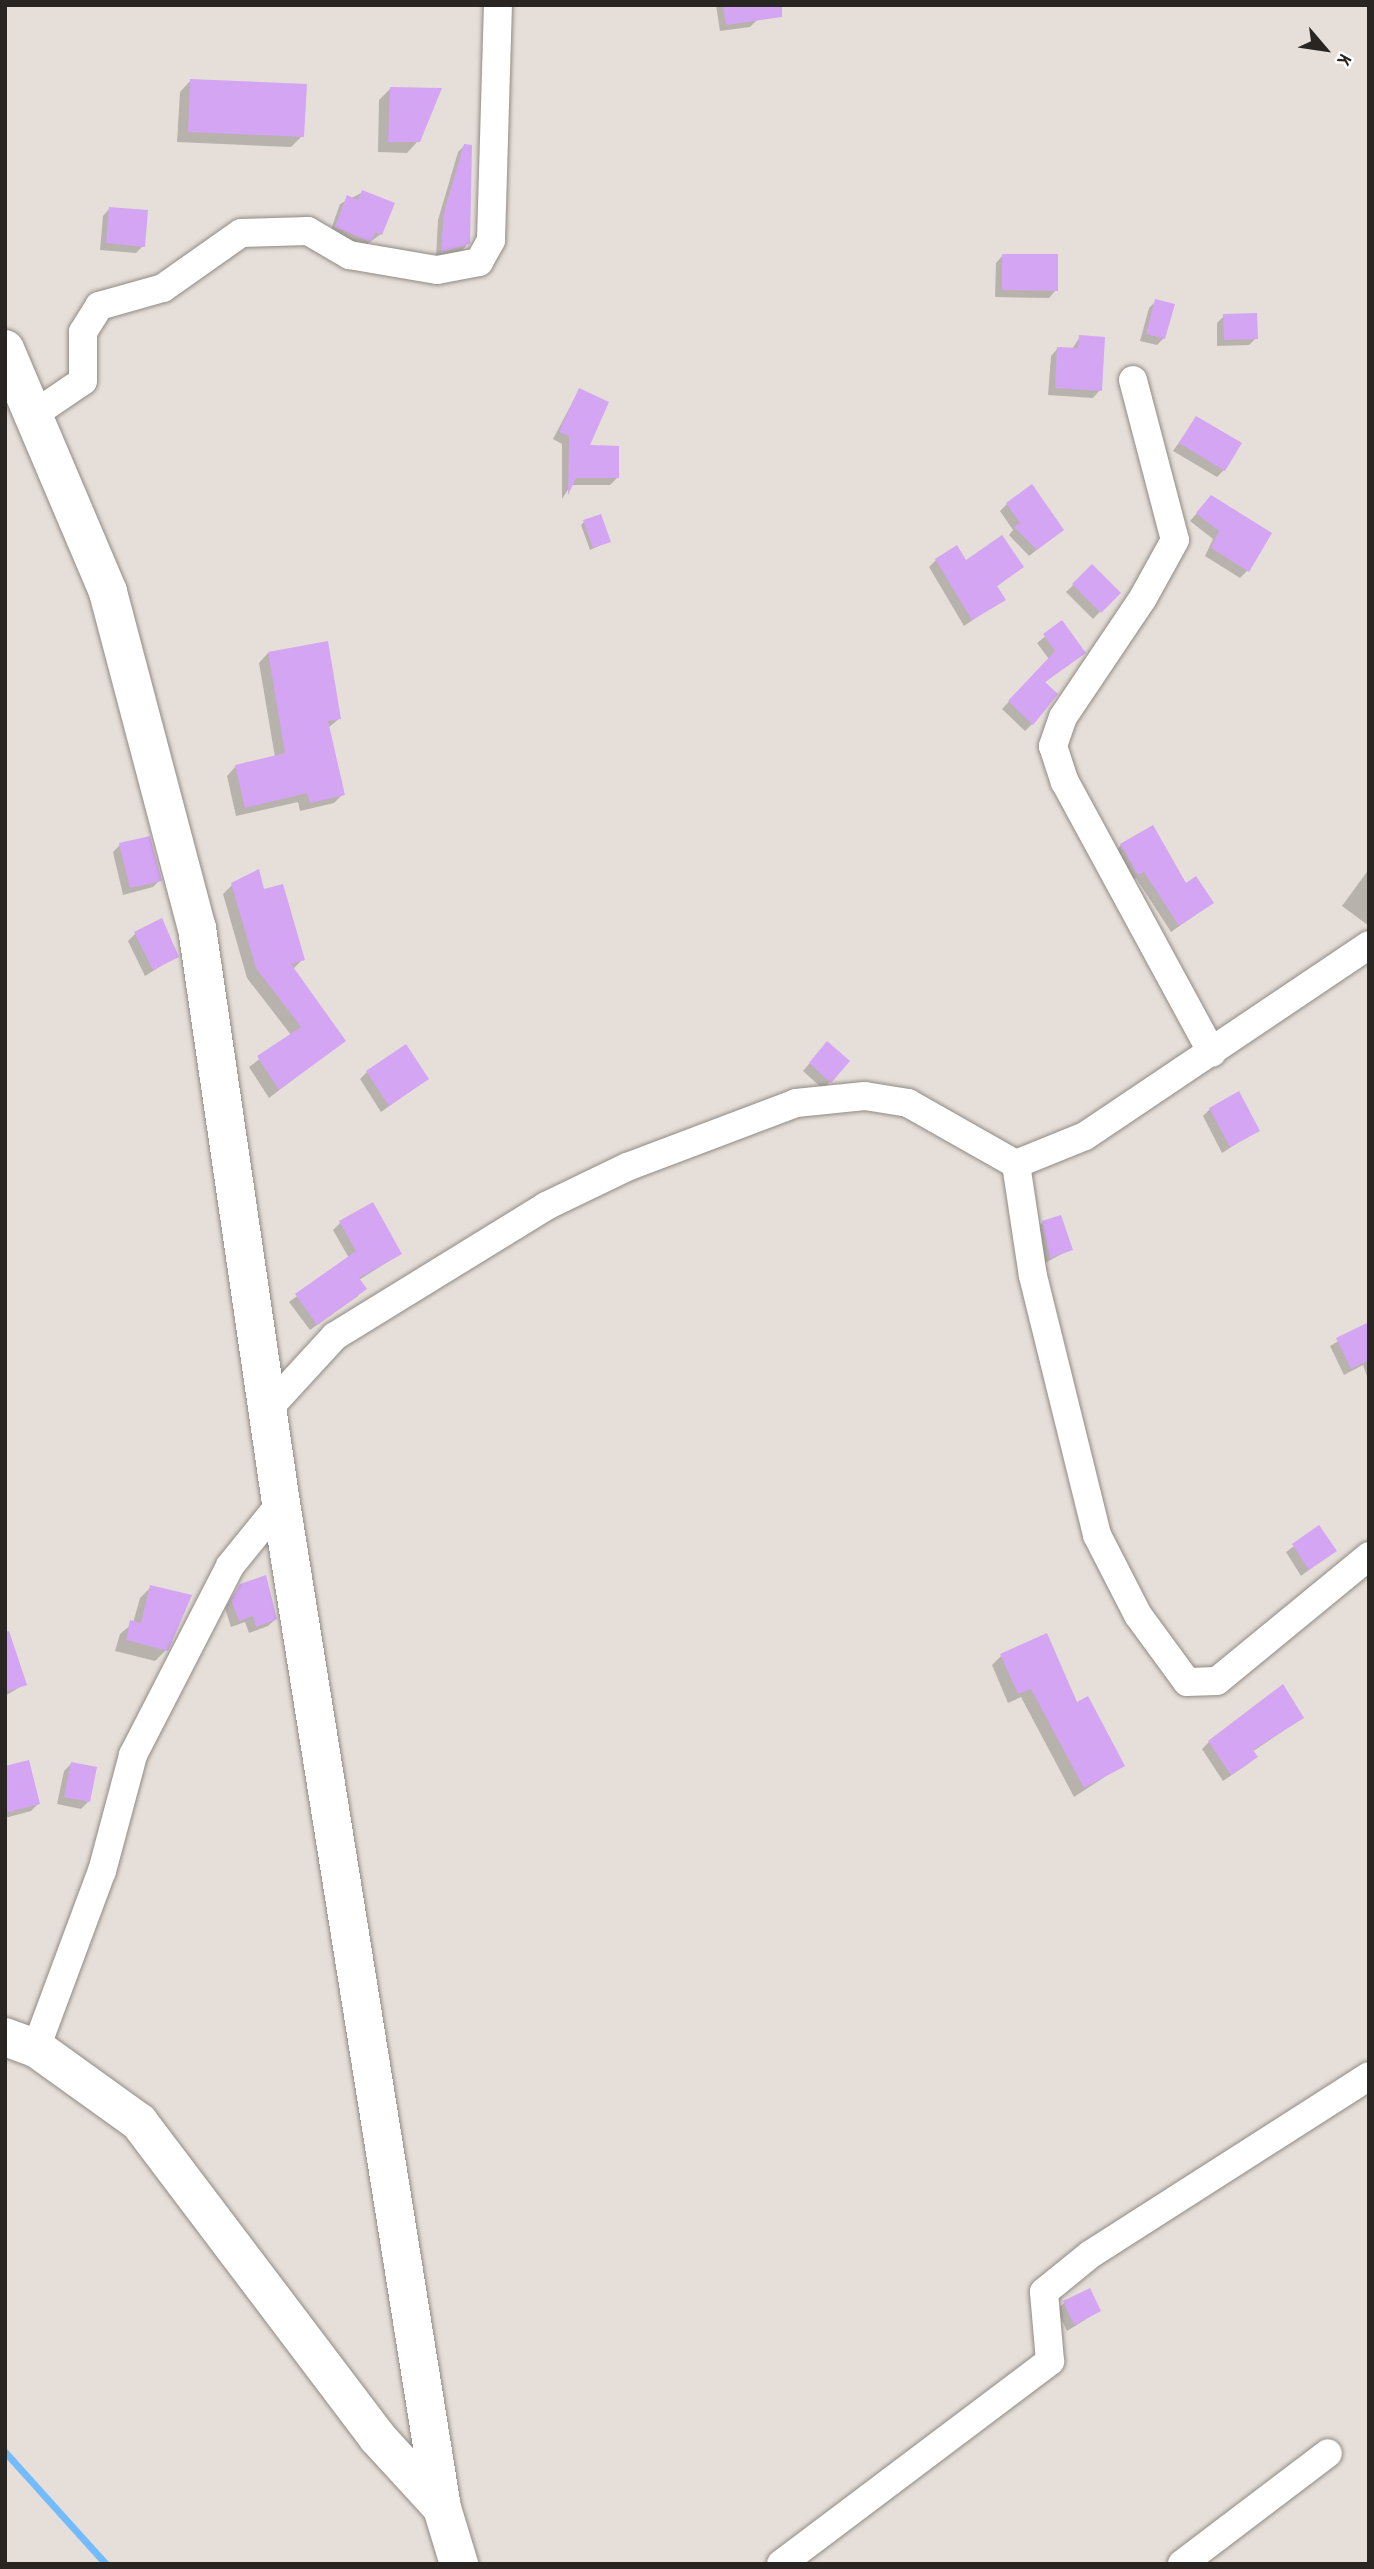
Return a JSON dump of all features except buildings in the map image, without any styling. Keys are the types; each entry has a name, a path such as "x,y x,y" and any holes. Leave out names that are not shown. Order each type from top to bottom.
{"street":[{"path":"33,415 83,381 83,332 99,306 163,288 241,233 308,230 349,255 437,270 479,261 491,240 498,5"},
{"path":"5,349 108,592 197,928 281,1503 442,2508 459,2564"},
{"path":"1133,380 1175,540 1143,598 1063,717 1053,746 1065,782 1212,1053"},
{"path":"1016,1164 1085,1136 1369,945"},
{"path":"267,1410 335,1336 546,1206 628,1167 796,1103 865,1096 908,1103 1016,1164"},
{"path":"1016,1164 1033,1276 1097,1535 1138,1615 1187,1682 1217,1681 1369,1556"},
{"path":"281,1503 230,1566 133,1755 102,1871 21,2042 139,2123 377,2437 442,2508"},
{"path":"781,2564 1050,2361 1044,2292 1091,2254 1369,2076"},
{"path":"1182,2564 1328,2453"}],"waterway":[{"path":"5,2452 106,2564"}]}
